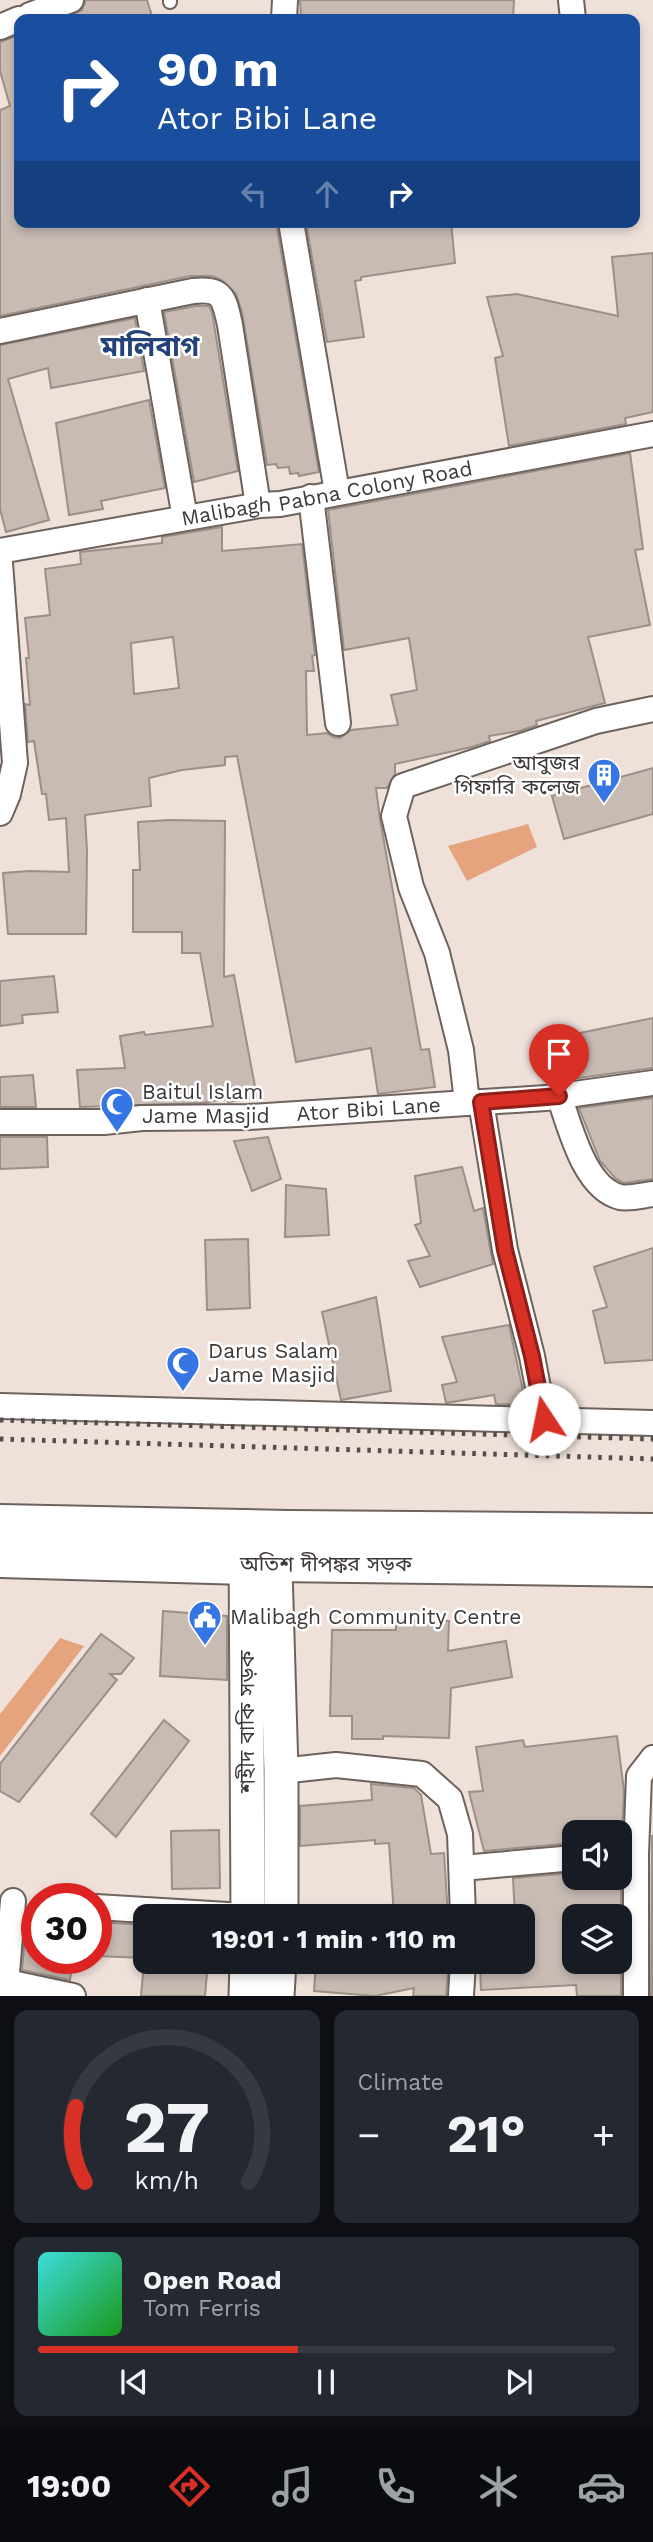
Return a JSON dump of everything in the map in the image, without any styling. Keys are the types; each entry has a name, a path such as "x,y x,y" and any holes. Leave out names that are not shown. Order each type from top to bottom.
{"main road":[{"name":"অতিশ দীপঙ্কর সড়ক","path":"0,1524 260,1546 653,1567"},
{"name":"অতিশ দীপঙ্কর সড়ক","path":"0,1558 653,1533"}],"street":[{"path":"24,13 71,0"},
{"path":"292,228 337,492"},
{"path":"0,331 209,289 221,297 230,325 258,505"},
{"path":"147,300 185,518"},
{"name":"Malibagh Pabna Colony Road","path":"0,551 258,505 280,504 311,496 653,434"},
{"path":"311,496 338,723"},
{"path":"0,563 15,763 8,794 0,813"},
{"path":"544,1419 474,1102 437,953 411,887 394,816 403,786 596,721 653,709"},
{"name":"Ator Bibi Lane","path":"0,1122 249,1117 559,1096 653,1083"},
{"path":"559,1096 586,1171 603,1187 620,1197 653,1195"},
{"path":"0,1406 653,1423"},
{"path":"260,1546 281,1771 281,1904"},
{"name":"শহীদ বাকি সড়ক","path":"246,1904 260,1546"},
{"path":"632,1826 639,1776 653,1758"},
{"path":"281,1771 336,1765 422,1774 450,1798 460,1834 463,1904"},
{"path":"462,1868 562,1859"},
{"path":"632,1890 642,1987"},
{"path":"17,1902 6,1989 73,1996"},
{"path":"112,1908 133,1909"},
{"path":"246,1996 247,1974"},
{"path":"277,1996 278,1974"},
{"path":"461,1996 462,1974"}],"shaded area":[{"path":"528,824 537,847 467,881 448,846"},
{"path":"60,1638 84,1646 0,1756 0,1714"}],"building":[{"path":"86,0 147,0 151,14 73,14 82,10"},
{"path":"300,0 514,0 513,14 301,14"},
{"path":"14,37 14,228 277,228 319,472 299,476 298,473 290,474 289,467 267,465 242,312 236,294 222,280 212,276 190,276 0,316 0,110 10,106 0,71 0,42"},
{"path":"307,228 452,228 455,263 361,277 361,280 355,281 364,337 327,342"},
{"path":"653,253 653,412 625,418 626,424 509,446 495,358 503,356 487,297 517,294 618,316 612,257"},
{"path":"209,306 212,312 238,471 194,482 164,312"},
{"path":"135,318 144,371 51,388 48,368 8,379 49,520 6,532 0,509 0,345"},
{"path":"149,400 165,488 101,501 103,509 69,515 56,423"},
{"path":"630,453 643,549 635,550 650,625 588,637 605,703 536,721 537,725 519,731 489,736 490,741 472,747 395,764 395,774 387,788 376,788 421,1050 429,1049 435,1087 378,1094 371,1048 296,1062 237,756 225,757 225,765 182,770 149,778 151,806 85,815 86,934 8,934 3,873 69,872 66,818 49,820 34,741 28,742 25,704 30,705 26,658 29,658 25,618 50,615 45,569 81,564 80,552 162,543 162,537 222,527 222,551 302,544 315,655 312,656 314,671 306,671 307,735 327,733 340,738 351,730 398,725 391,695 417,690 409,638 344,650 328,510","holes":["173,637 179,688 134,694 131,643"]},
{"name":"আবুজর গিফারি কলেজ","path":"653,768 653,814 564,839 552,796"},
{"path":"225,821 224,977 234,975 257,1097 228,1102 227,1099 203,1103 80,1107 77,1070 125,1068 120,1036 213,1026 200,953 182,953 182,932 133,932 133,870 140,870 138,822"},
{"path":"54,976 58,1012 22,1015 23,1023 0,1026 0,981"},
{"path":"653,1018 653,1068 571,1079 560,1037"},
{"path":"33,1075 36,1107 0,1107 0,1077"},
{"path":"653,1098 653,1179 624,1183 616,1179 600,1161 579,1108"},
{"path":"0,1137 47,1137 48,1167 0,1169"},
{"path":"268,1137 281,1179 252,1191 234,1141"},
{"path":"462,1167 474,1211 483,1208 493,1264 420,1287 408,1261 430,1256 415,1225 421,1223 415,1176"},
{"path":"286,1185 326,1189 329,1235 285,1237"},
{"path":"248,1239 250,1308 207,1310 205,1240"},
{"path":"653,1248 653,1360 605,1363 593,1311 607,1307 594,1267"},
{"path":"376,1297 391,1391 341,1400 322,1312"},
{"path":"509,1325 526,1405 496,1404 494,1395 446,1403 442,1385 457,1382 442,1337"},
{"name":"Malibagh Community Centre","path":"163,1611 227,1616 227,1680 160,1676"},
{"path":"396,1621 449,1621 448,1651 506,1641 512,1677 451,1688 449,1738 383,1736 383,1739 352,1739 352,1716 330,1716 332,1630 396,1630"},
{"path":"101,1634 134,1658 121,1674 110,1674 117,1680 19,1802 0,1791 0,1764"},
{"path":"164,1720 189,1741 116,1837 91,1814"},
{"path":"617,1736 624,1791 623,1820 562,1820 562,1844 484,1851 469,1792 483,1791 476,1747 523,1740 525,1747"},
{"path":"371,1784 414,1788 421,1795 431,1854 444,1853 447,1904 393,1904 389,1843 375,1844 375,1840 300,1846 300,1806 372,1800"},
{"path":"219,1830 220,1888 172,1889 171,1831"},
{"path":"652,1836 653,1996 651,1996"},
{"path":"562,1874 562,1890 621,1890 621,1904 562,1904 562,1974 621,1974 621,1996 577,1996 576,1985 481,1990 480,1974 535,1974 535,1904 514,1904 513,1878"},
{"path":"112,1923 133,1924 133,1958 112,1957"},
{"path":"41,1974 71,1974 70,1980"},
{"path":"143,1974 207,1974 205,1996 141,1996"},
{"path":"315,1974 448,1974 446,1996 413,1996 414,1988 375,1996 314,1991"}],"railway":[{"path":"0,1420 653,1439"},
{"path":"0,1439 653,1459"}],"place":[{"name":"আবুজর গিফারি কলেজ","path":"604,805"},
{"name":"Baitul Islam Jame Masjid","path":"117,1134"},
{"name":"Darus Salam Jame Masjid","path":"183,1393"},
{"name":"Malibagh Community Centre","path":"205,1647"}],"district":[{"name":"মালিবাগ","path":"150,346"}],"route":[{"path":"544,1419 532,1356 505,1250 481,1102 559,1096"}]}
